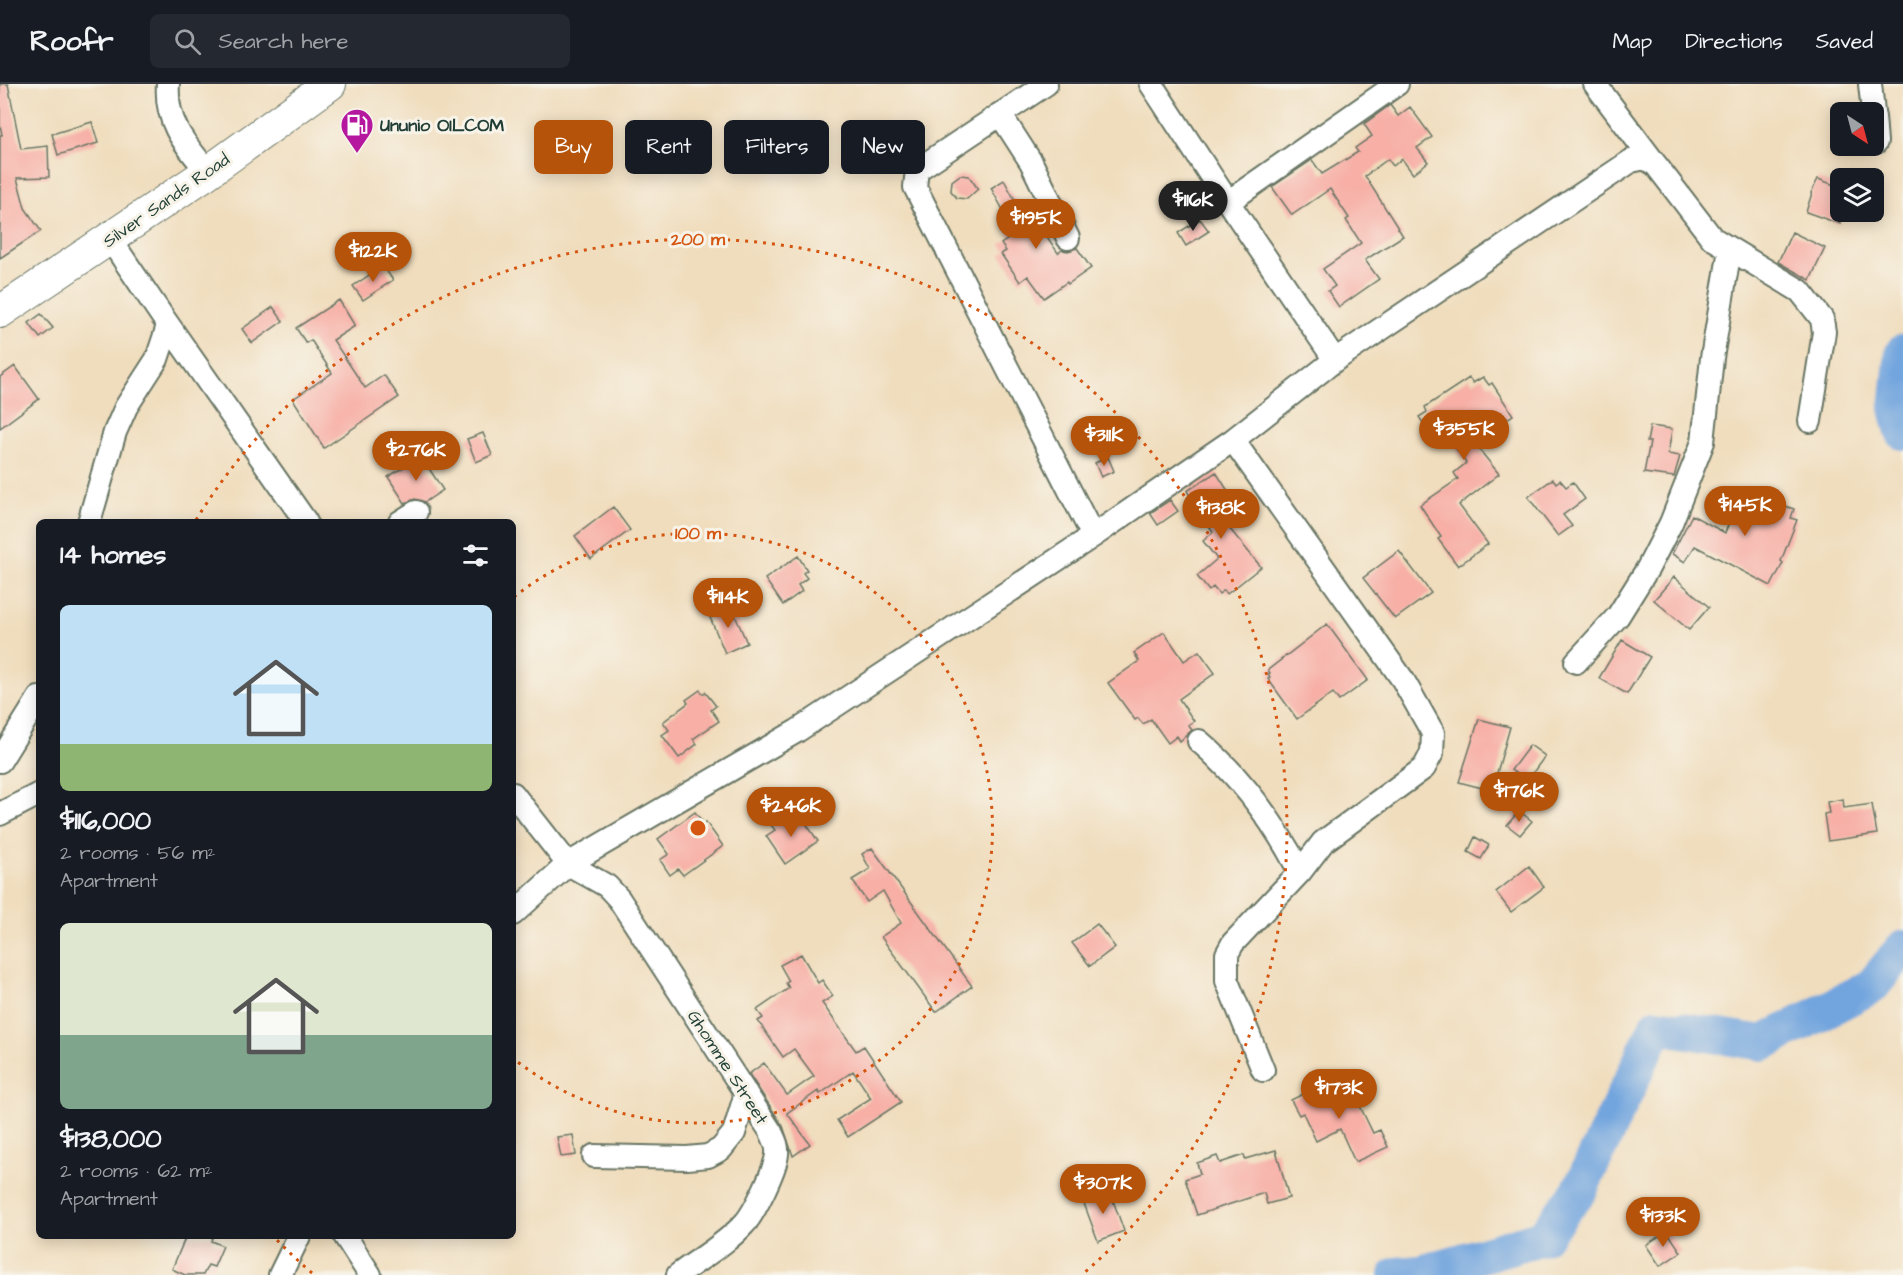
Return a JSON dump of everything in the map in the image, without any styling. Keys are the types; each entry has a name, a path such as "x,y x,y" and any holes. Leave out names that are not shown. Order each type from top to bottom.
{"street":[{"path":"168,84 168,110 175,128 208,172"},
{"name":"Silver Sands Road","path":"0,312 208,172 330,84"},
{"path":"1047,84 917,170 915,188 1093,536"},
{"path":"1150,84 1335,360"},
{"path":"1228,202 1397,84"},
{"path":"1595,84 1712,238 1800,291 1822,319 1824,332 1810,421"},
{"path":"1870,84 1872,102"},
{"path":"1000,114 1031,162 1068,238"},
{"path":"516,911 568,864 797,731 1093,536 1233,440 1335,360 1631,161 1645,158 1656,165"},
{"path":"110,239 168,326 304,519"},
{"path":"1576,662 1618,616 1648,568 1671,523 1703,442 1712,358 1731,249"},
{"path":"89,519 115,432 126,407 157,359 168,326"},
{"path":"1233,440 1403,680 1433,732 1432,753 1424,768 1323,842 1300,872 1233,943 1227,954 1227,981 1263,1070"},
{"path":"0,761 36,703"},
{"path":"1199,741 1239,779 1278,833 1300,872"},
{"path":"0,814 36,796"},
{"path":"516,798 568,864"},
{"name":"Ghomme Street","path":"568,864 607,886 619,899 746,1093 777,1145 777,1156 772,1168 754,1210 744,1224 678,1275"},
{"path":"594,1156 687,1158 708,1156 721,1149 734,1133 746,1093"},
{"path":"280,1275 298,1239"},
{"path":"347,1239 370,1275"}],"building":[{"path":"0,84 8,84 21,149 48,146 49,177 17,178 25,208 41,231 0,258 0,135 2,135"},
{"path":"1390,105 1398,116 1410,107 1432,137 1417,148 1428,162 1413,174 1402,159 1393,166 1388,159 1365,176 1403,236 1365,260 1379,279 1339,307 1328,291 1335,286 1323,269 1361,243 1346,220 1349,218 1330,189 1292,215 1272,187 1312,160 1322,174 1358,152 1355,148 1372,136 1364,124"},
{"path":"92,122 98,143 58,155 52,134"},
{"path":"960,175 969,176 978,189 967,199 957,198 951,191 952,181"},
{"path":"1818,179 1830,183 1830,220 1806,212"},
{"path":"1004,180 1030,227 1037,222 1058,253 1062,250 1077,248 1091,268 1044,298 1028,276 1020,282 1001,254 1006,251 1001,244 1011,237 1008,232 1013,228 991,188"},
{"path":"1200,219 1209,231 1186,246 1178,233"},
{"path":"1792,232 1825,248 1810,280 1778,262"},
{"path":"383,266 393,280 363,300 353,286"},
{"path":"339,300 355,326 333,340 365,388 384,375 399,397 324,448 293,399 332,373 311,340 306,343 296,328"},
{"path":"273,307 283,321 252,343 242,329"},
{"path":"41,314 53,328 40,338 29,323"},
{"path":"15,366 39,399 0,428 0,377"},
{"path":"1483,377 1489,385 1492,383 1513,415 1473,442 1499,474 1459,505 1488,544 1458,566 1438,539 1441,537 1420,505 1458,479 1454,473 1466,463 1442,427 1431,434 1419,417 1427,412 1425,407 1469,378 1473,383"},
{"path":"1650,426 1672,429 1668,454 1680,456 1674,477 1644,473 1650,442 1647,442"},
{"path":"483,433 492,455 476,462 467,439"},
{"path":"421,456 443,490 425,502 415,499 405,503 388,477"},
{"path":"1108,457 1114,471 1101,477 1095,463"},
{"path":"1216,472 1228,491 1219,497 1228,512 1220,517 1261,567 1227,594 1224,590 1219,594 1213,587 1209,591 1197,576 1217,559 1203,541 1213,532 1187,491"},
{"path":"1553,479 1556,483 1560,480 1566,487 1573,482 1585,499 1563,515 1572,526 1558,536 1528,497"},
{"path":"1750,488 1781,500 1779,504 1794,509 1791,518 1797,520 1781,561 1783,563 1771,586 1695,546 1685,562 1672,554 1692,515 1725,533 1735,507 1741,510"},
{"path":"1170,500 1178,511 1158,525 1150,513"},
{"path":"613,507 630,530 591,559 575,536"},
{"path":"1399,551 1431,593 1395,619 1363,578"},
{"path":"798,556 807,570 803,573 807,578 798,585 802,591 783,605 765,579"},
{"path":"1674,577 1709,607 1689,630 1654,600"},
{"path":"731,606 747,643 725,653 709,615"},
{"path":"1327,624 1368,680 1339,701 1333,693 1297,719 1268,679 1270,673 1268,670"},
{"path":"1164,632 1184,661 1199,651 1215,673 1179,699 1194,721 1188,725 1192,730 1180,741 1177,736 1168,743 1151,719 1143,724 1138,718 1135,720 1108,683 1139,661 1134,653"},
{"path":"1622,640 1650,657 1627,694 1599,678"},
{"path":"700,690 703,694 705,692 716,706 711,710 719,721 693,739 697,744 679,758 662,735 669,730 663,722 688,703 686,700"},
{"path":"1479,719 1510,727 1493,787 1487,785 1486,789 1459,782"},
{"path":"1530,745 1545,756 1527,781 1511,770"},
{"path":"1843,799 1844,808 1872,804 1877,834 1828,841 1824,814 1829,813 1827,802"},
{"path":"1519,811 1532,821 1520,835 1507,825"},
{"path":"695,812 704,824 706,822 723,846 683,875 678,869 670,875 660,860 669,854 658,839"},
{"path":"787,815 792,823 801,816 818,841 785,864 766,836 775,830 771,825"},
{"path":"1475,837 1489,845 1481,859 1468,852"},
{"path":"872,848 972,986 936,1012 881,937 901,923 883,891 867,902 852,880 870,869 862,854"},
{"path":"1529,866 1544,887 1511,912 1496,892"},
{"path":"1097,924 1115,947 1090,966 1072,943"},
{"path":"801,954 818,983 822,980 833,996 822,1003 856,1051 864,1046 901,1102 848,1137 837,1120 871,1098 853,1071 820,1094 818,1091 787,1113 810,1144 793,1156 783,1126 749,1074 764,1063 787,1095 814,1076 794,1049 783,1057 758,1021 763,1018 757,1010 789,988 786,983 789,981 780,965"},
{"path":"1331,1080 1343,1104 1356,1098 1373,1133 1380,1130 1388,1147 1355,1162 1340,1129 1316,1141 1303,1113 1299,1115 1291,1100"},
{"path":"573,1135 576,1155 561,1157 557,1137"},
{"path":"1276,1150 1289,1198 1267,1204 1264,1193 1197,1215 1185,1179 1200,1174 1197,1163 1217,1156 1220,1163 1244,1155 1245,1159"},
{"path":"1109,1189 1124,1231 1098,1241 1082,1198"},
{"path":"1667,1231 1681,1252 1660,1266 1646,1245"},
{"path":"185,1239 212,1239 211,1241 223,1246 214,1267 208,1265 203,1275 185,1275 172,1269"}],"waterway":[{"path":"1903,352 1897,408 1903,432"},
{"path":"1397,1275 1421,1273 1543,1237 1579,1191 1657,1026 1763,1043 1872,986 1903,948"}],"place":[{"name":"Ununio OILCOM","path":"357,154"}]}
